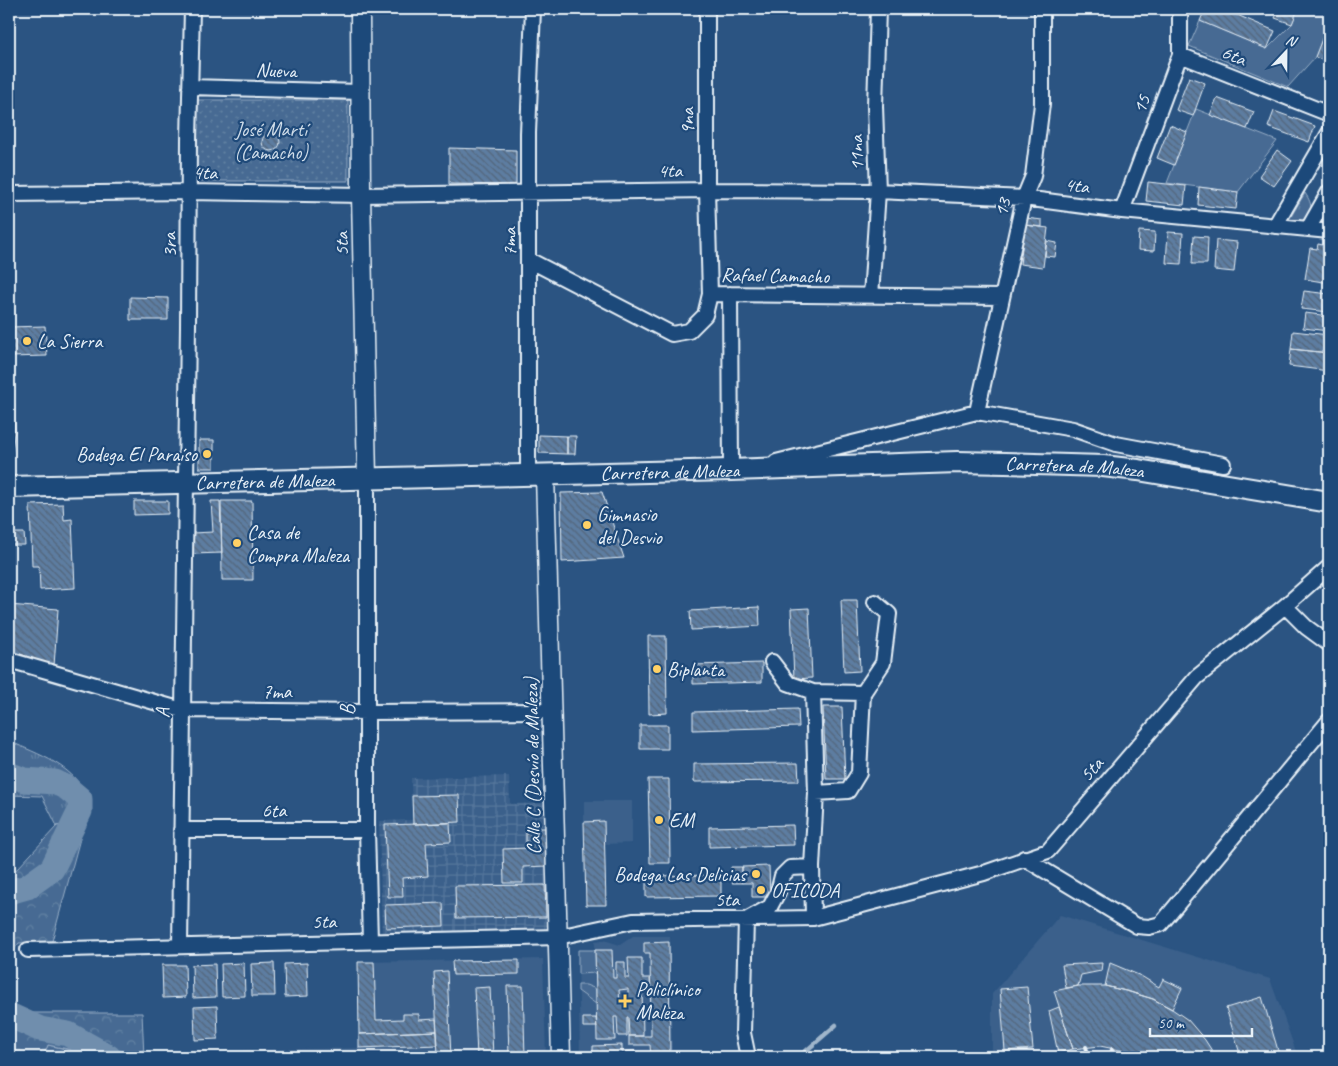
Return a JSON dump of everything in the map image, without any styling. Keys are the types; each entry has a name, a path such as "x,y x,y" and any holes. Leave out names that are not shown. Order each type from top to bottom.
{"main road":[{"name":"Carretera de Maleza","path":"9,487 957,462 1103,466 1138,470 1329,502"}],"street":[{"name":"3ra","path":"187,482 192,9"},
{"name":"5ta","path":"360,9 361,195 367,478"},
{"name":"7ma","path":"533,9 528,192 537,474"},
{"name":"9na","path":"707,9 707,190 710,294"},
{"name":"11na","path":"871,296 878,191 874,106 878,9"},
{"name":"13","path":"977,412 1024,198 1033,176 1042,104 1042,9"},
{"name":"15","path":"1122,211 1180,55 1180,9"},
{"name":"6ta","path":"1180,55 1329,114"},
{"name":"Nueva","path":"190,87 360,92"},
{"path":"1275,226 1328,139"},
{"name":"4ta","path":"9,194 189,192 361,195 707,190 878,191 1024,198 1122,211 1329,231"},
{"path":"1308,229 1329,192"},
{"name":"Rafael Camacho","path":"529,260 672,334 689,331 705,315 710,294 1002,297"},
{"path":"730,294 740,469 977,412 1073,429 1116,444 1223,464"},
{"name":"Calle C (Desvío de Maleza)","path":"537,474 552,711 561,1057"},
{"name":"B","path":"367,478 367,830 370,941"},
{"name":"A","path":"180,946 182,710 187,482"},
{"name":"5ta","path":"28,950 558,937 632,921 813,918 984,873 1048,851 1197,677 1285,606 1329,567"},
{"path":"816,793 848,791 859,773 862,693 882,663 889,614 875,602"},
{"path":"1285,606 1306,627 1329,644"},
{"name":"7ma","path":"9,660 182,710 552,711"},
{"path":"772,662 788,683 813,692 862,693"},
{"path":"813,692 816,793 812,867 813,918"},
{"path":"1024,858 1137,926 1150,927 1161,924 1329,721"},
{"name":"6ta","path":"181,830 367,830"},
{"path":"748,1057 743,1033 746,920 770,907 775,900 782,876 790,868 812,867"}],"shaded area":[{"path":"509,776 510,804 545,803 549,928 382,933 379,821 412,820 411,778"},
{"path":"584,801 632,801 632,843 605,844 604,822 584,822"},
{"path":"1060,915 1270,979 1298,1057 992,1057 992,994"},
{"name":"Policlínico Maleza","path":"633,936 670,936 672,1057 580,1057 578,950 595,950 595,941 604,940 620,945"},
{"path":"543,959 546,1057 244,1057 244,1050 359,1048 358,962"}],"green space":[{"path":"1298,9 1329,9 1329,21 1315,57 1288,87 1189,46 1200,21 1267,49 1292,24"},
{"name":"José Martí (Camacho)","path":"194,100 348,100 348,181 194,181"},
{"path":"1196,109 1277,141 1238,192 1167,183"},
{"path":"1305,193 1310,201 1310,212 1301,222 1289,220"},
{"path":"9,741 44,756 66,770 75,779 83,789 88,801 84,824 57,826 42,796 9,795"},
{"path":"84,824 52,941 19,943 9,956 9,875 18,868 57,826"},
{"path":"578,950 595,950 596,973 578,974"},
{"path":"578,985 586,985 596,989 596,1004 578,991"},
{"path":"9,1002 27,1013 142,1013 144,1057 95,1057 92,1054 48,1045 43,1057 9,1057"},
{"path":"48,1045 92,1055 95,1057 43,1057"}],"building":[{"path":"1205,9 1223,9 1275,31 1267,49 1200,21"},
{"path":"1279,9 1298,9 1292,24 1275,18"},
{"path":"1329,21 1329,63 1315,57"},
{"path":"1189,77 1205,83 1193,116 1176,110"},
{"path":"1217,98 1254,112 1247,129 1210,115"},
{"path":"1274,111 1315,126 1309,142 1268,127"},
{"path":"1170,125 1187,132 1174,165 1157,158"},
{"path":"271,133 277,136 280,142 277,148 271,151 265,148 262,142 265,136"},
{"path":"449,148 516,150 516,185 449,184"},
{"path":"1277,150 1292,161 1274,186 1259,176"},
{"path":"1148,182 1186,186 1184,205 1146,201"},
{"path":"1199,187 1238,192 1236,209 1198,205"},
{"path":"1026,218 1042,220 1042,227 1025,225"},
{"path":"1025,225 1048,228 1043,267 1020,264"},
{"path":"1139,231 1155,232 1154,251 1138,250"},
{"path":"1168,232 1183,233 1181,264 1166,263"},
{"path":"1194,236 1208,237 1207,264 1192,264"},
{"path":"1216,240 1237,242 1234,272 1214,270"},
{"path":"1047,241 1057,243 1055,257 1045,256"},
{"path":"1318,244 1329,246 1329,283 1305,279 1310,248 1317,249"},
{"path":"1304,291 1329,294 1329,312 1301,309"},
{"path":"130,297 168,298 168,320 130,320"},
{"path":"1305,313 1329,316 1329,331 1303,328"},
{"name":"La Sierra","path":"45,326 47,356 9,357 9,327"},
{"path":"1293,331 1329,335 1329,353 1291,349"},
{"path":"1291,349 1329,353 1329,371 1289,366"},
{"path":"9,403 14,403 15,430 9,469"},
{"path":"539,435 567,436 567,454 539,453"},
{"path":"567,436 576,436 575,454 567,454"},
{"name":"Bodega El Paraíso","path":"199,440 214,440 214,468 199,468"},
{"name":"Gimnasio del Desvio","path":"602,492 624,558 562,562 561,493"},
{"path":"134,501 168,501 168,514 134,515"},
{"path":"211,501 220,501 222,553 193,554 192,533 213,532"},
{"name":"Casa de Compra Maleza","path":"221,501 252,501 253,580 222,580"},
{"path":"63,504 64,520 72,519 75,588 40,590 39,566 32,566 30,505"},
{"path":"9,533 24,533 25,545 9,545"},
{"path":"841,600 857,600 860,671 844,672"},
{"path":"9,605 58,609 54,666 9,650"},
{"path":"759,607 760,626 691,630 690,611"},
{"path":"809,608 812,678 794,679 791,609"},
{"name":"Biplanta","path":"648,636 666,636 667,713 649,714"},
{"path":"762,663 762,682 693,684 693,665"},
{"path":"823,707 842,707 845,779 826,779"},
{"path":"798,709 799,727 693,730 693,712"},
{"path":"640,725 668,725 668,749 640,749"},
{"path":"798,763 799,781 694,782 694,764"},
{"name":"EM","path":"648,779 669,779 670,863 650,863"},
{"path":"459,795 460,822 413,824 412,796"},
{"path":"604,821 606,905 586,905 584,822"},
{"path":"450,823 451,842 426,843 428,876 402,878 403,897 388,897 385,825"},
{"path":"793,825 794,845 709,847 709,827"},
{"path":"526,828 545,828 547,866 523,867 523,883 504,883 503,849 526,848"},
{"path":"769,866 770,897 752,897 752,883 742,883 742,867"},
{"path":"731,867 742,867 742,883 732,883"},
{"path":"721,875 721,896 646,897 646,876"},
{"path":"545,885 546,917 456,918 455,886"},
{"path":"443,903 444,926 386,928 385,905"},
{"path":"669,942 670,1057 651,1057 650,1045 629,1045 629,1036 651,1036 650,953 644,953 644,943"},
{"path":"595,950 612,950 613,978 616,978 616,962 625,962 625,978 629,978 628,958 642,958 642,978 650,978 651,988 642,988 643,1036 629,1036 627,1017 627,1036 618,1036 617,1017 614,1017 615,1040 597,1040","holes":["628,989 628,1002 620,1002 619,990"]},
{"path":"519,960 519,974 453,975 452,961"},
{"path":"358,962 374,962 376,1020 403,1019 403,1014 419,1014 419,1020 436,1019 437,1031 359,1034"},
{"path":"244,963 245,996 222,997 221,964"},
{"path":"274,963 275,996 252,996 251,964"},
{"path":"307,963 308,996 285,997 284,964"},
{"path":"1102,963 1101,971 1081,975 1078,986 1066,988 1062,965"},
{"path":"1110,963 1141,976 1159,987 1163,979 1182,988 1172,1009 1153,999 1105,986"},
{"path":"215,964 216,997 193,998 192,965"},
{"path":"162,965 185,965 186,997 163,998"},
{"path":"447,971 451,1057 438,1057 434,972"},
{"path":"507,986 523,986 525,1057 509,1057"},
{"path":"1078,986 1105,986 1153,999 1188,1020 1216,1057 1138,1057 1124,1051 1100,1046 1073,1049 1054,991"},
{"path":"490,987 493,1057 477,1057 474,988"},
{"path":"1027,987 1033,1049 1005,1051 1000,989"},
{"path":"1262,997 1280,1057 1241,1057 1226,1008"},
{"path":"217,1006 218,1039 195,1040 194,1007"},
{"path":"1059,1007 1073,1049 1058,1053 1049,1011"},
{"path":"583,1018 596,1018 597,1027 583,1027"},
{"path":"437,1031 438,1045 359,1048 359,1034"},
{"path":"622,1045 622,1052 635,1051 635,1057 581,1057 580,1052 593,1052 593,1046"}],"waterway":[{"path":"9,774 24,780 55,782 67,788 80,799 80,811 52,869 27,887 9,892"},
{"path":"9,1015 40,1029 68,1034 109,1057"},
{"path":"799,1057 836,1025"}],"railway":[{"path":"1086,1047 1089,1057"},
{"path":"1111,1057 1112,1049"}],"place":[{"name":"La Sierra","path":"27,341"},
{"name":"Bodega El Paraíso","path":"207,454"},
{"name":"Gimnasio del Desvio","path":"587,525"},
{"name":"Casa de Compra Maleza","path":"237,543"},
{"name":"Biplanta","path":"657,669"},
{"name":"EM","path":"659,820"},
{"name":"Bodega Las Delicias","path":"756,874"},
{"name":"OFICODA","path":"761,890"},
{"name":"Policlínico Maleza","path":"625,1001"}]}
